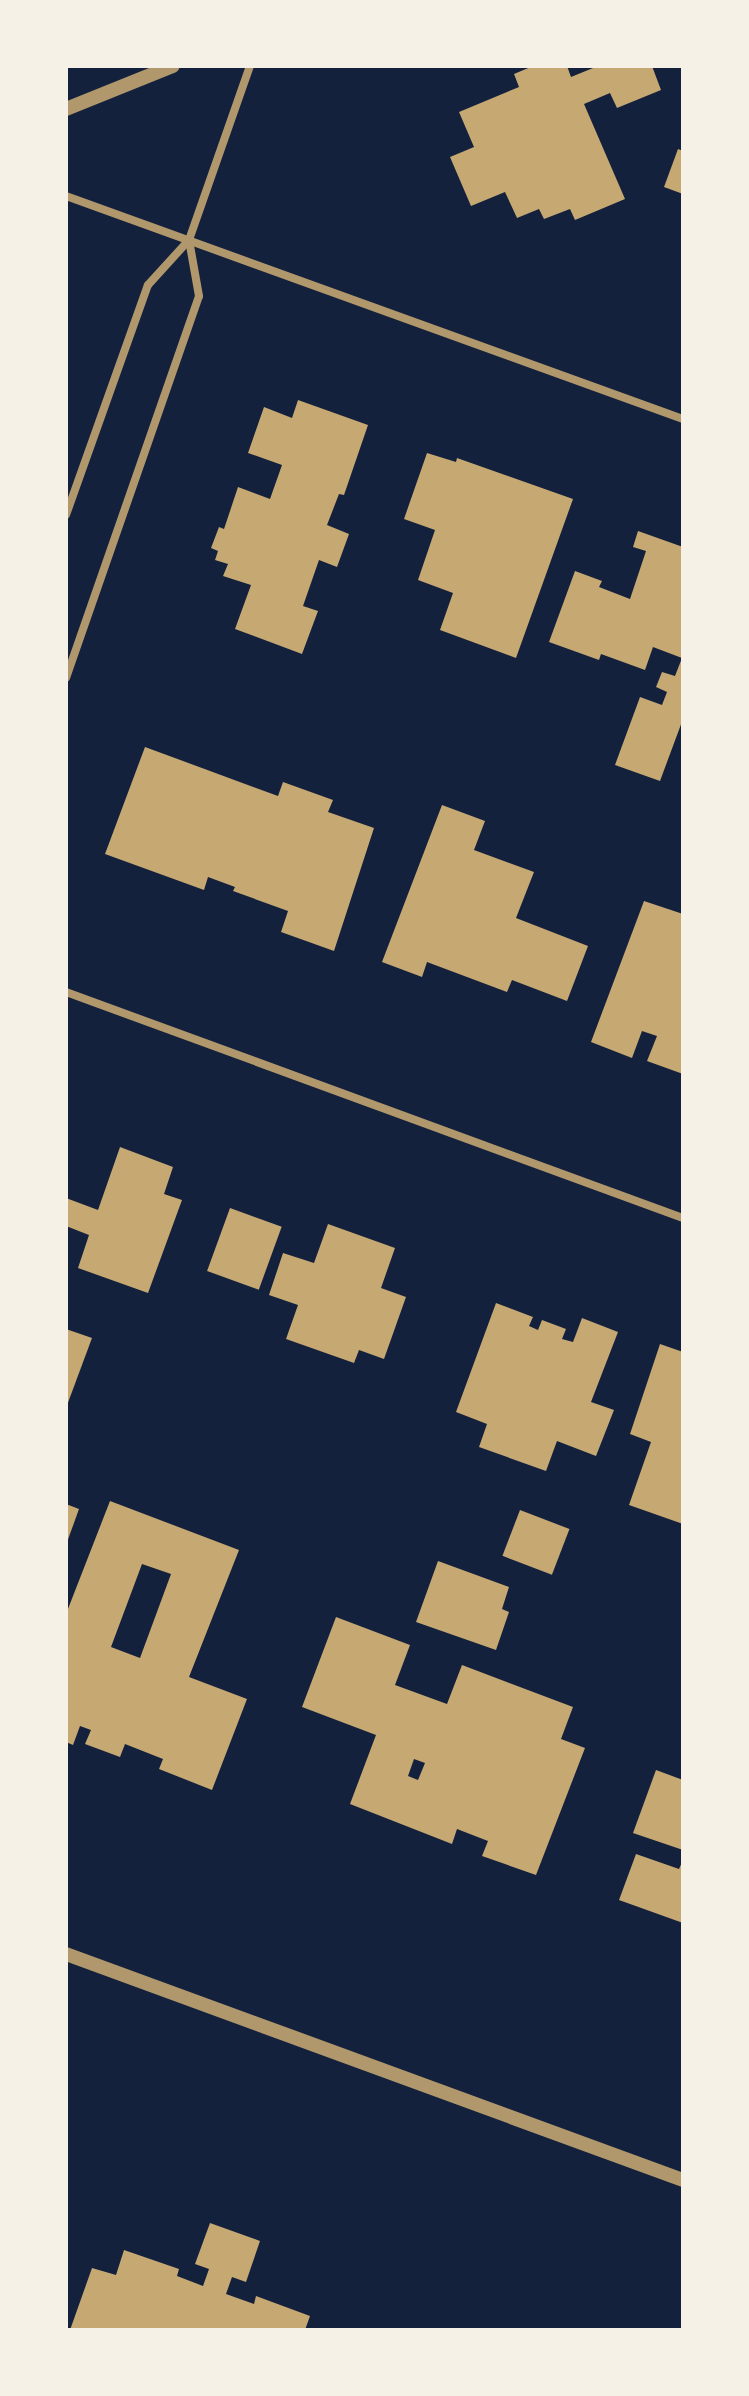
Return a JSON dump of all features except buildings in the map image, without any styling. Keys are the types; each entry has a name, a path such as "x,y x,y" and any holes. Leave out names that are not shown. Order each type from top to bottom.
{"street":[{"path":"66,109 173,66"},
{"path":"66,515 148,285 189,240 250,66"},
{"path":"66,196 683,419"},
{"path":"66,678 199,296 189,240"},
{"path":"66,992 683,1218"},
{"path":"66,1954 683,2180"}]}
